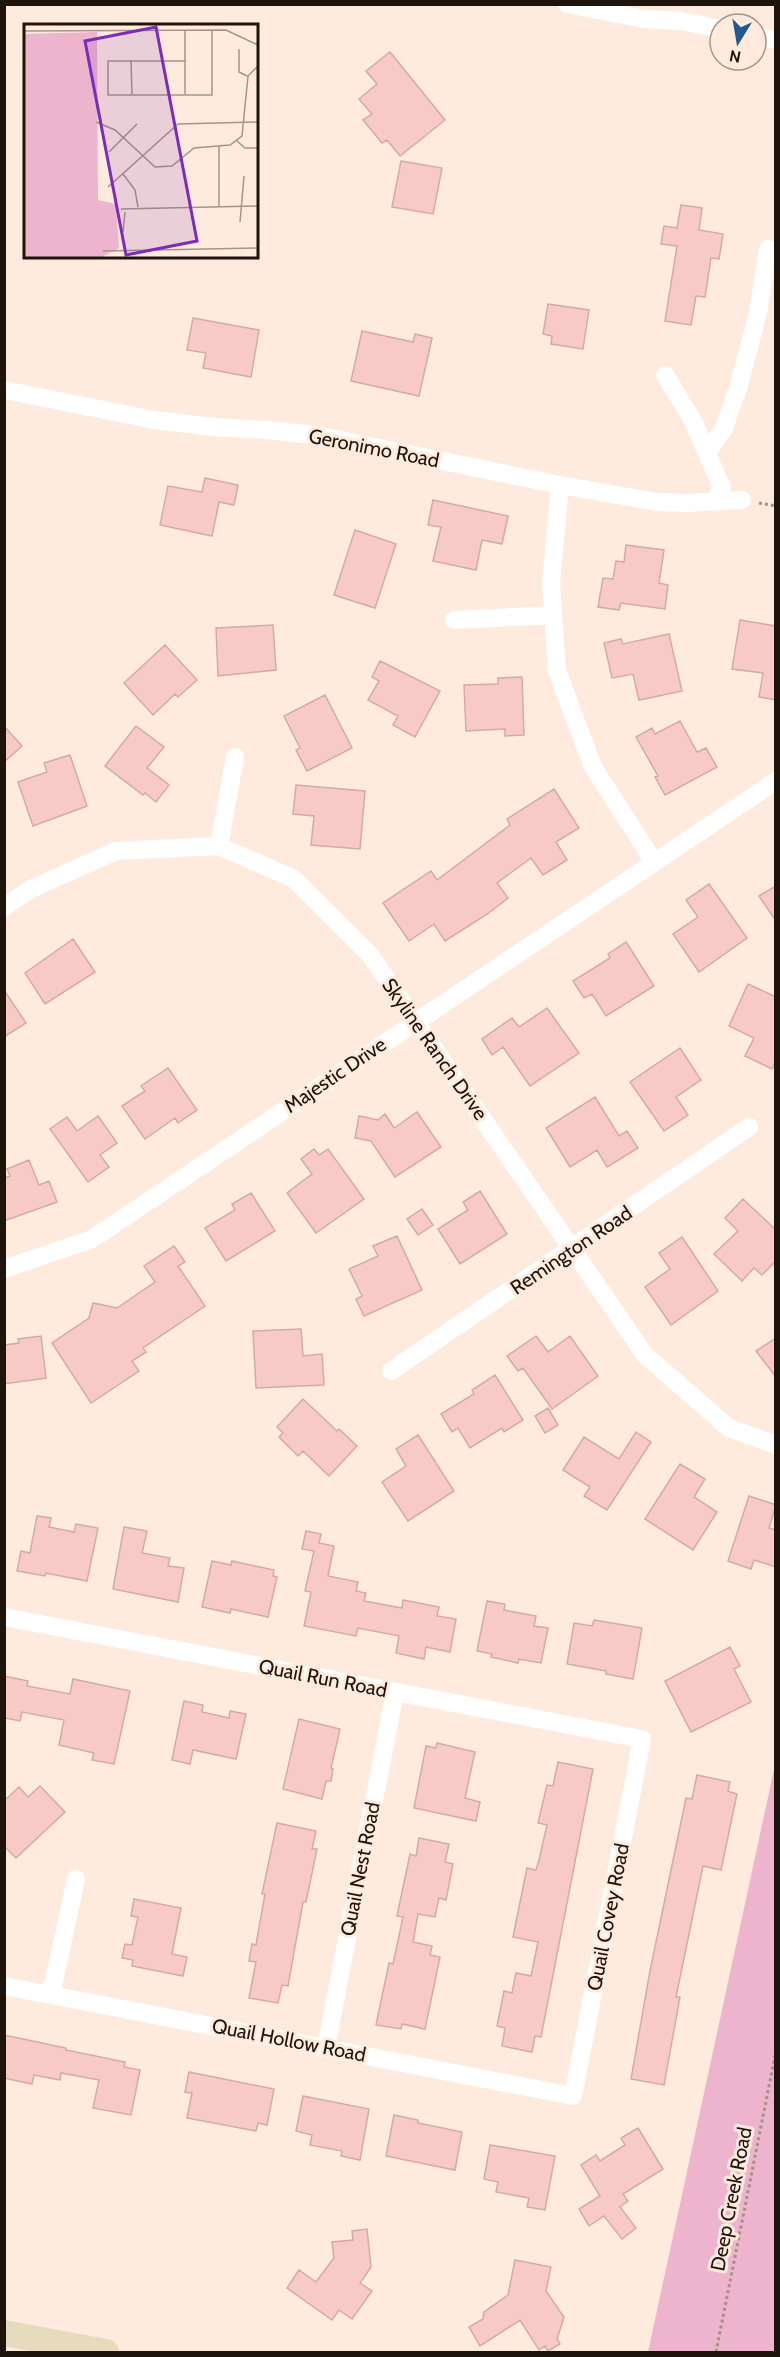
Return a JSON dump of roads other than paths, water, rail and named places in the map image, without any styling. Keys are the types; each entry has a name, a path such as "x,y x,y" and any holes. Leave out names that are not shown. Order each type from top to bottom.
{"street":[{"path":"567,4 644,12 708,27"},
{"path":"707,453 724,428 739,385 758,313 768,249"},
{"path":"665,375 693,420 722,488 715,501"},
{"name":"Geronimo Road","path":"4,390 154,420 321,436 560,485 657,502 742,500"},
{"path":"560,485 551,583 557,671 593,767 654,862"},
{"path":"454,620 553,615"},
{"path":"219,846 235,757"},
{"name":"Majestic Drive","path":"4,1269 92,1239 776,781"},
{"name":"Skyline Ranch Drive","path":"4,907 31,889 116,851 219,846 294,879 370,955 645,1354 729,1428 776,1445"},
{"name":"Remington Road","path":"391,1371 749,1127"},
{"name":"Quail Run Road","path":"4,1617 642,1739"},
{"name":"Quail Nest Road","path":"326,2047 394,1692"},
{"name":"Quail Covey Road","path":"573,2096 642,1739"},
{"path":"51,1995 76,1879"},
{"name":"Quail Hollow Road","path":"4,1986 573,2096"},
{"path":"4,2333 106,2352"}]}
